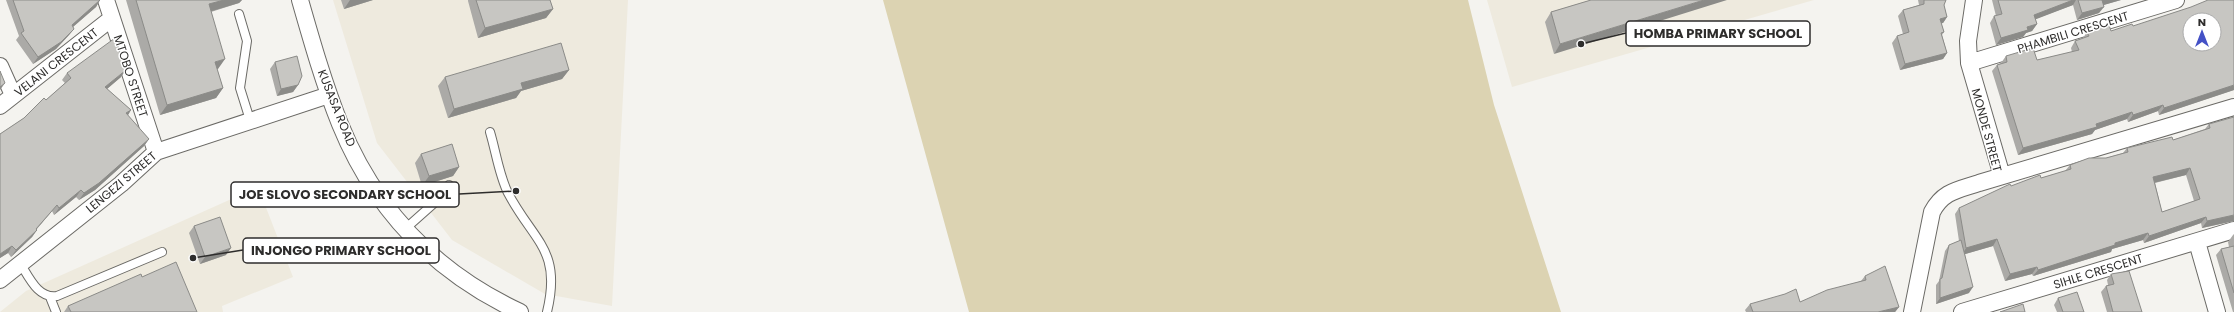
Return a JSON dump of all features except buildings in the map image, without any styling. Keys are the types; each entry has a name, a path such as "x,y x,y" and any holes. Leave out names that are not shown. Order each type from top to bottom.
{"street":[{"name":"MTOBO STREET","path":"106,0 156,152"},
{"name":"KUSASA ROAD","path":"300,0 329,95 341,126 360,164 380,197 405,229 448,270 488,297 520,312"},
{"name":"MONDE STREET","path":"1912,312 1932,212 1938,200 1953,191 2002,176 1969,63 1968,41 1974,0"},
{"name":"PHAMBILI CRESCENT","path":"1969,63 2176,0"},
{"name":"VELANI CRESCENT","path":"0,106 12,95 112,18"},
{"path":"0,66 12,95"},
{"name":"LENGEZI STREET","path":"0,280 121,184 156,152 329,95"},
{"path":"2002,176 2234,107"},
{"name":"SIHLE CRESCENT","path":"1962,312 2234,230"},
{"path":"2197,242 2217,312"}],"lane":[{"path":"239,14 247,41 240,88 250,120"},
{"path":"490,132 507,191 537,236 549,261 552,286 547,312"},
{"path":"405,229 441,197 449,185"},
{"path":"20,263 36,286 44,295 50,297 57,296 162,252"},
{"path":"50,297 56,312"}],"shaded area":[{"path":"333,0 628,0 612,306 545,294 452,240 377,143"},
{"path":"883,0 1468,0 1494,105 1561,312 969,312"},
{"path":"1487,0 1814,0 1512,87"},
{"path":"258,187 293,277 222,306 223,312 0,312 26,291"}],"place":[{"name":"HOMBA PRIMARY SCHOOL","path":"1581,44"},
{"name":"JOE SLOVO SECONDARY SCHOOL","path":"516,191"},
{"name":"INJONGO PRIMARY SCHOOL","path":"193,258"}]}
